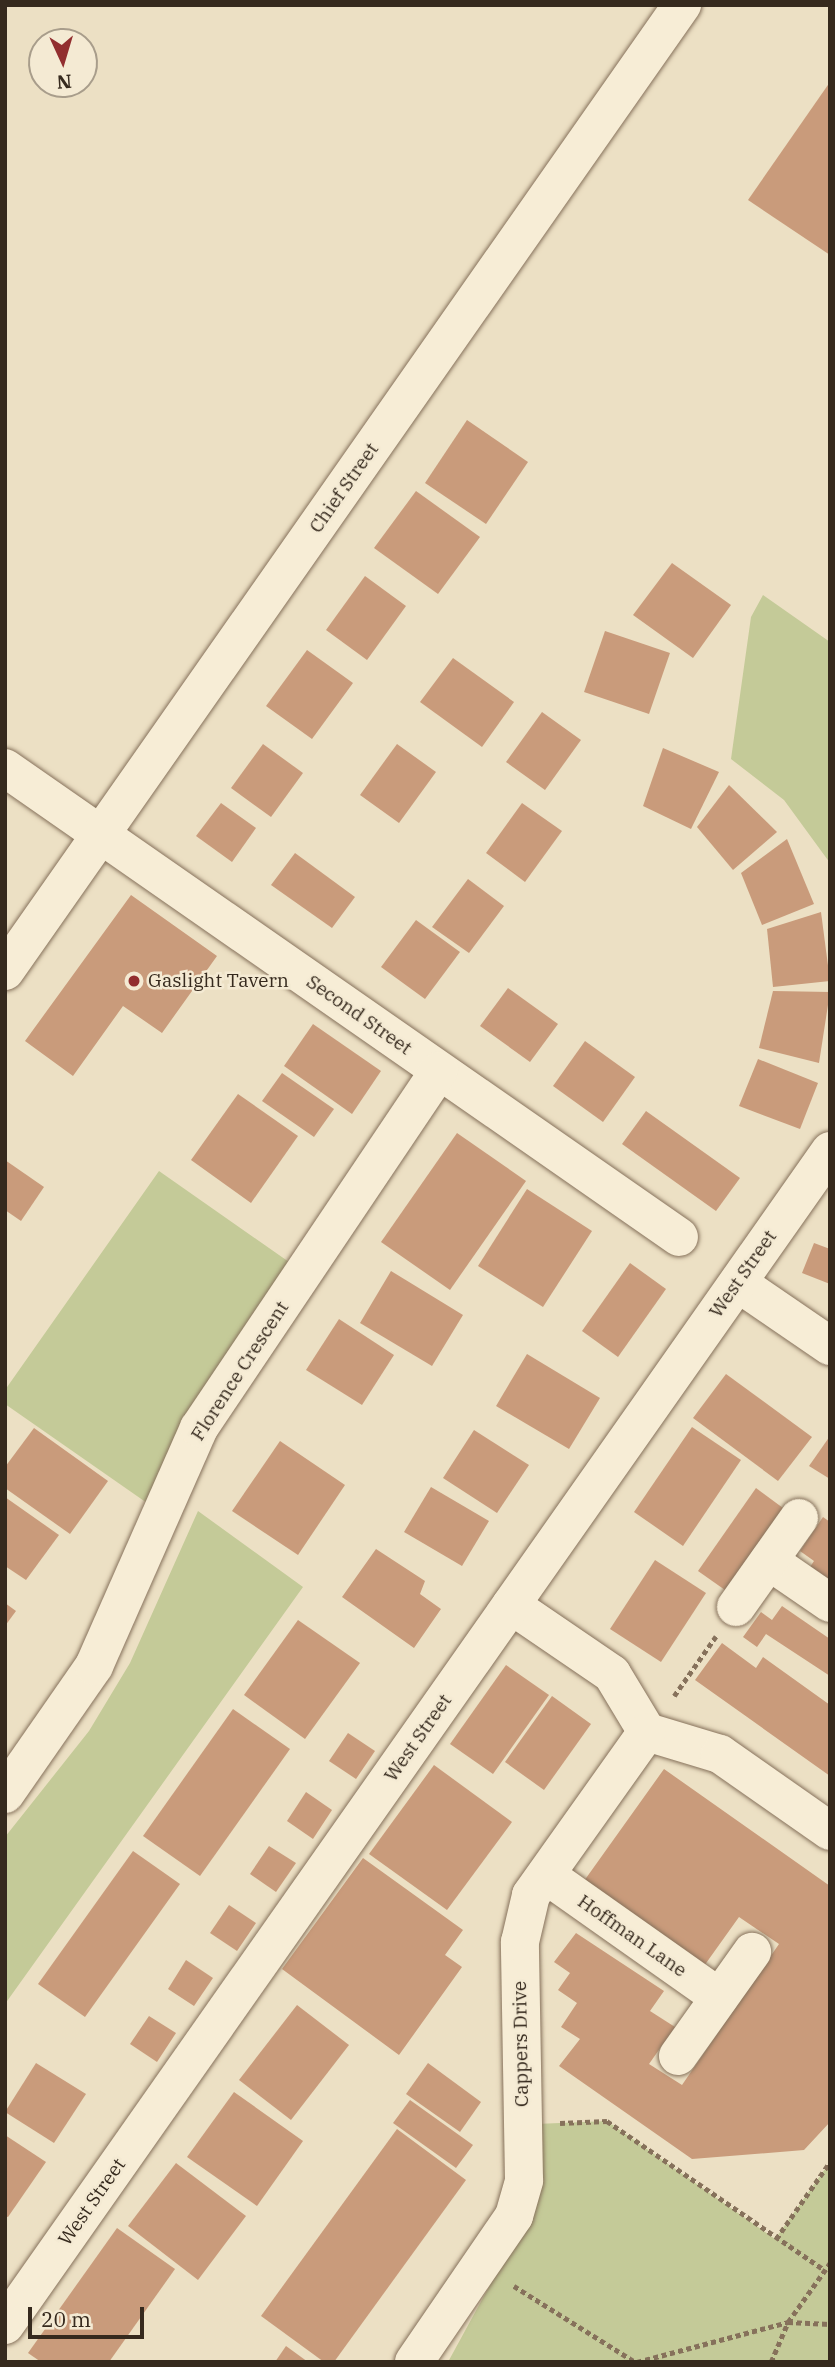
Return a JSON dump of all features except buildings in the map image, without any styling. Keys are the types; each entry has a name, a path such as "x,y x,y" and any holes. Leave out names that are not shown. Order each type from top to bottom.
{"street":[{"name":"Chief Street","path":"5,971 682,5"},
{"name":"Second Street","path":"5,768 679,1237"},
{"name":"Florence Crescent","path":"5,1794 94,1666 199,1428 439,1071"},
{"name":"West Street","path":"5,2325 830,1151"},
{"path":"738,1283 830,1346"},
{"path":"736,1607 799,1518"},
{"path":"769,1561 830,1603"},
{"path":"511,1605 612,1674 647,1732 720,1754 830,1831"},
{"name":"Cappers Drive","path":"414,2362 514,2216 524,2180 520,1942 531,1895 647,1732"},
{"name":"Hoffman Lane","path":"546,1875 719,1997"},
{"path":"678,2056 752,1952"}],"path":[{"path":"674,1696 736,1607"},
{"path":"522,2123 607,2121 825,2270"},
{"path":"776,2239 830,2162"},
{"path":"771,2362 788,2322 830,2263"},
{"path":"481,2264 636,2362 788,2322 830,2323"}],"green space":[{"path":"763,595 830,642 830,863 784,800 731,759 751,617"},
{"path":"159,1171 289,1262 184,1418 147,1503 5,1404 5,1390"},
{"path":"198,1511 303,1587 5,2004 5,1837 89,1731 130,1663"},
{"path":"607,2121 775,2239 830,2162 830,2362 448,2362 496,2274 536,2124"}],"place":[{"name":"Gaslight Tavern","path":"134,981"}]}
